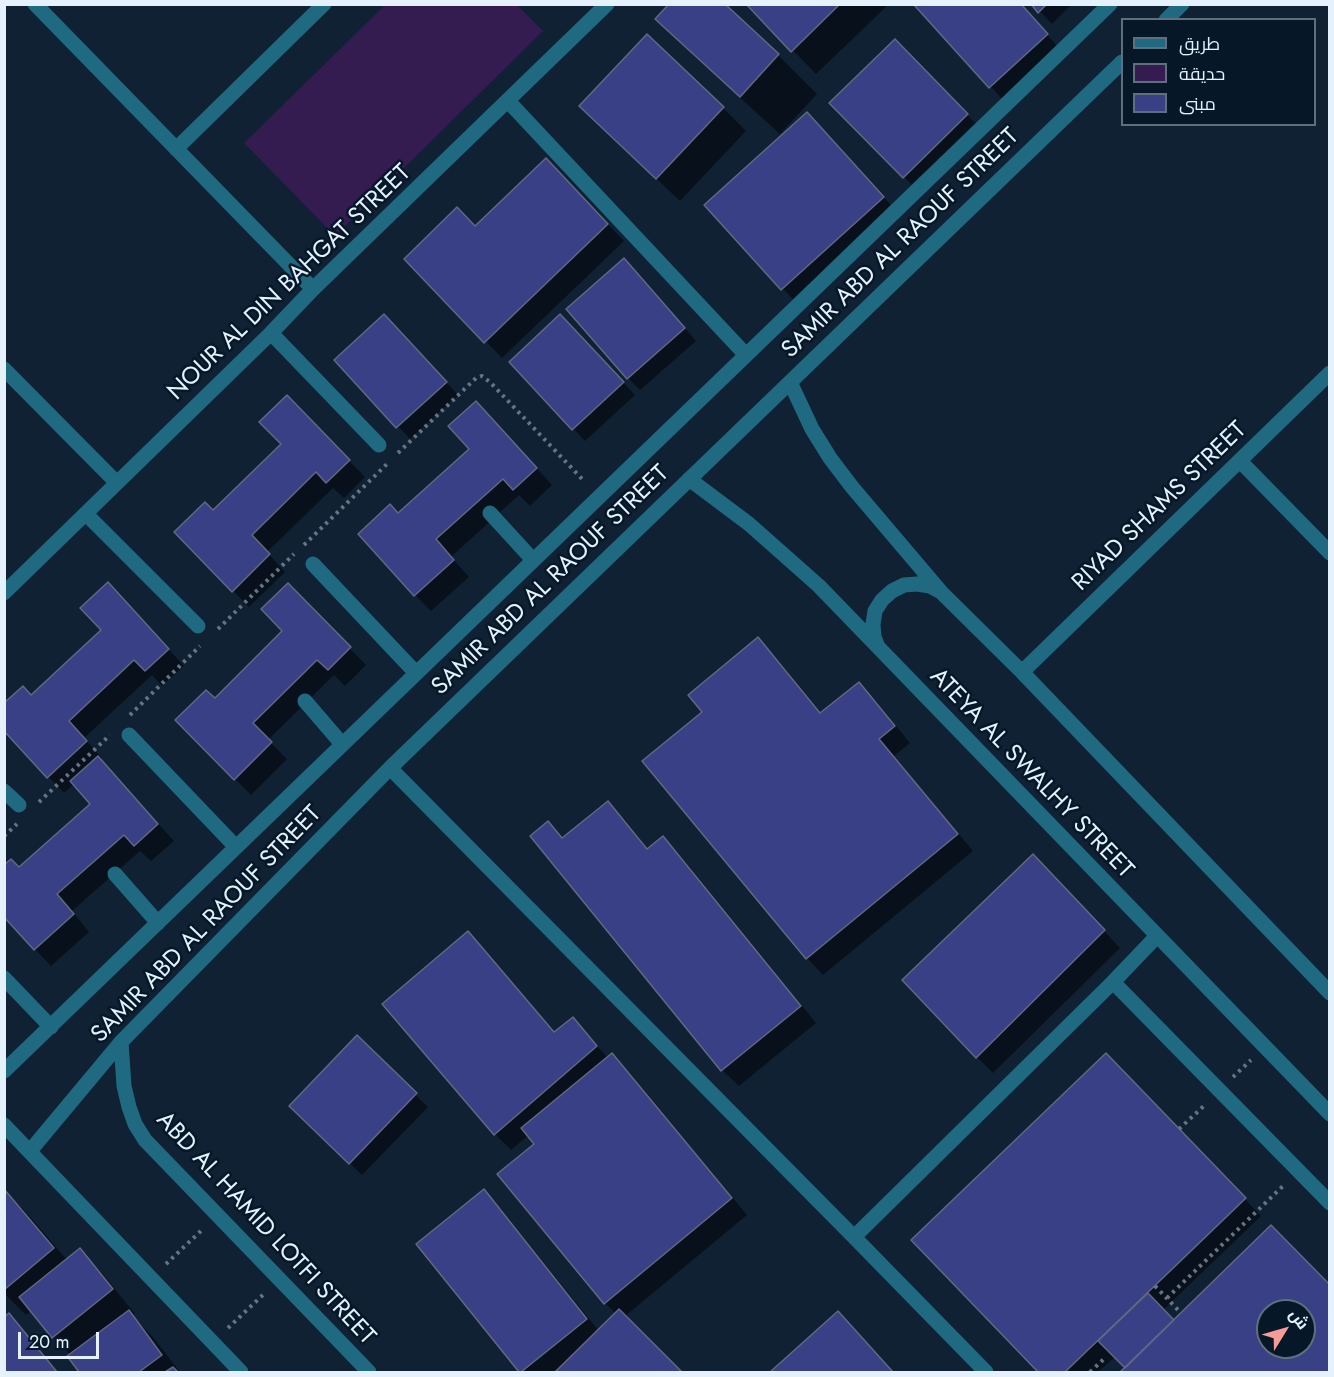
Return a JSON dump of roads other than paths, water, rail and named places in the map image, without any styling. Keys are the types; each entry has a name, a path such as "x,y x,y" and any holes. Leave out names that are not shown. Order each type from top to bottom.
{"street":[{"path":"35,4 313,289"},
{"path":"176,149 324,4"},
{"name":"NOUR AL DIN BAHGAT STREET","path":"4,593 607,4"},
{"name":"SAMIR ABD AL RAOUF STREET","path":"4,1071 1110,4"},
{"path":"1168,18 1182,4"},
{"name":"SAMIR ABD AL RAOUF STREET","path":"30,1151 121,1042 390,768 1121,63"},
{"path":"508,101 746,355"},
{"path":"271,333 379,445"},
{"path":"4,369 117,483"},
{"name":"RIYAD SHAMS STREET","path":"1022,672 1329,373"},
{"path":"790,382 812,429 830,458 942,593 1022,672 1329,993"},
{"path":"1240,461 1329,553"},
{"name":"ATEYA AL SWALHY STREET","path":"689,479 749,524 819,586 1329,1113"},
{"path":"490,513 533,560"},
{"path":"86,514 198,626"},
{"path":"313,564 416,673"},
{"path":"879,650 874,637 873,624 875,611 882,600 892,591 904,585 930,586 942,593"},
{"path":"305,701 342,744"},
{"path":"129,735 236,847"},
{"path":"390,768 986,1372"},
{"path":"4,791 19,805"},
{"path":"115,874 158,923"},
{"path":"854,1237 1157,936"},
{"path":"4,978 51,1027"},
{"path":"1113,982 1329,1203"},
{"name":"ABD AL HAMID LOTFI STREET","path":"121,1042 124,1086 135,1124 145,1140 369,1372"},
{"path":"4,1125 240,1372"}]}
